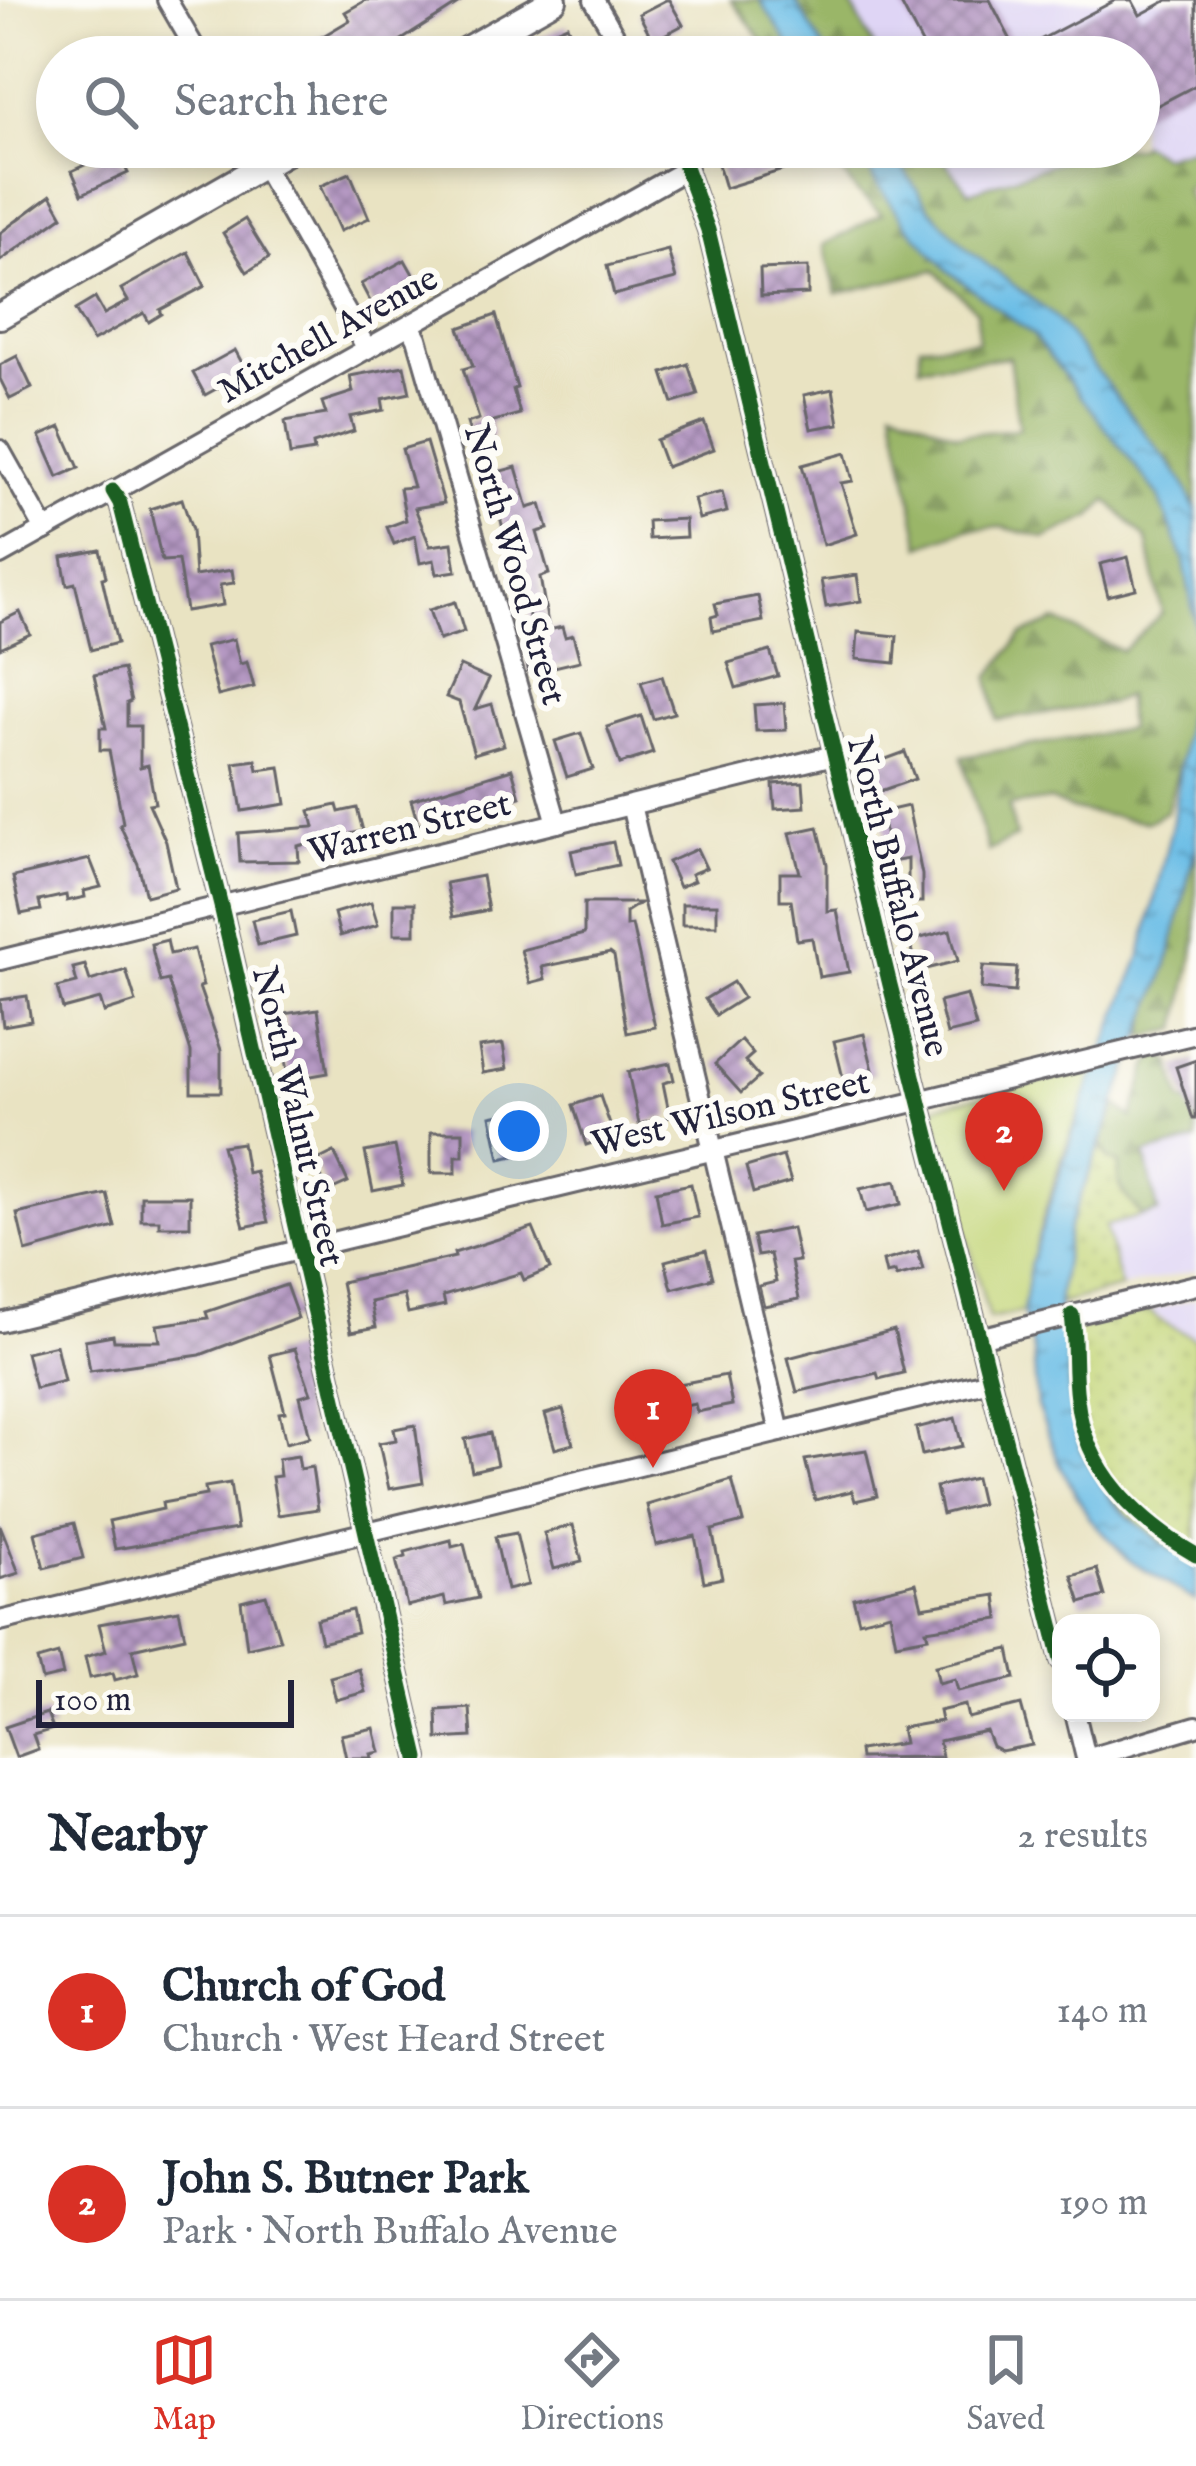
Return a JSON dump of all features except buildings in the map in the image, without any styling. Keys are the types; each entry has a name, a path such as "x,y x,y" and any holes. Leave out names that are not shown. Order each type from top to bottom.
{"street":[{"path":"167,0 188,36"},
{"path":"491,36 554,0"},
{"path":"594,0 615,36"},
{"path":"0,316 240,168"},
{"path":"266,168 367,349"},
{"name":"Mitchell Avenue","path":"0,555 687,169"},
{"name":"North Buffalo Avenue","path":"687,169 708,230 1052,1625"},
{"name":"North Wood Street","path":"410,325 418,338 557,824"},
{"path":"0,450 45,530"},
{"name":"North Walnut Street","path":"113,491 120,503 221,906 418,1758"},
{"name":"Warren Street","path":"0,960 834,755"},
{"path":"631,806 780,1432"},
{"name":"West Wilson Street","path":"0,1322 1196,1034"},
{"path":"979,1338 1196,1286"},
{"path":"0,1621 990,1381"},
{"path":"1078,1722 1088,1758 1196,1726"}],"shaded area":[{"path":"849,0 1196,0 1196,147 1160,155 1160,36 868,36"},
{"path":"950,168 1039,168 968,192"},
{"path":"1196,1141 1196,1270 1121,1288 1105,1225 1158,1211 1144,1153"},
{"path":"1196,1299 1196,1366 1188,1336 1149,1310"}],"green space":[{"path":"731,0 849,0 868,36 759,36"},
{"path":"1196,147 1196,180 1185,190 1196,212 1196,744 1185,743 1167,811 1148,822 1073,810 1050,800 1009,806 1016,837 988,851 962,757 1128,729 1126,696 1108,704 997,720 989,678 1022,635 1056,621 1122,651 1162,613 1147,540 1107,500 1091,517 1045,538 1002,527 966,529 921,546 893,407 958,435 1019,429 1009,357 920,366 920,345 978,341 977,311 934,270 837,294 824,245 882,214 839,168 950,168 969,192 1040,168 1160,168 1160,155"},
{"path":"1196,845 1196,940 1178,1029 1144,1037 1149,1009 1168,963"},
{"path":"1160,1053 1171,1062 1181,1100 1196,1108 1196,1141 1145,1154 1158,1212 1141,1216 1120,1187 1120,1164 1108,1159 1101,1143 1116,1105 1132,1118 1149,1064"},
{"path":"1100,1067 1052,1187 1023,1312 989,1319 934,1113 936,1106"},
{"path":"1101,1143 1103,1152 1120,1163 1120,1187 1141,1216 1105,1226 1121,1288 1058,1304 1068,1229"},
{"path":"1149,1310 1196,1339 1196,1562 1126,1513 1094,1469 1073,1417 1066,1367 1068,1332"}],"water":[{"path":"760,0 795,0 816,36 783,36"},
{"path":"868,168 903,168 929,208 968,250 1054,316 1182,480 1196,511 1196,630 1184,561 1158,495 1033,335 948,271"},
{"path":"1196,642 1196,845 1168,963 1068,1229 1058,1304 1066,1338 1070,1405 1081,1449 1113,1502 1171,1550 1196,1562 1196,1601 1129,1560 1089,1517 1060,1465 1037,1406 1033,1350 1023,1312 1030,1264 1085,1097 1141,955 1173,821"}],"cycle path":[{"path":"686,168 708,230 890,985 1052,1624"},
{"path":"113,491 120,503 221,906 418,1758"},
{"path":"1072,1315 1077,1399 1082,1425 1102,1471 1153,1526 1196,1555"}],"place":[{"name":"John S. Butner Park","path":"1004,1191"},
{"name":"Church of God","path":"653,1468"}]}
